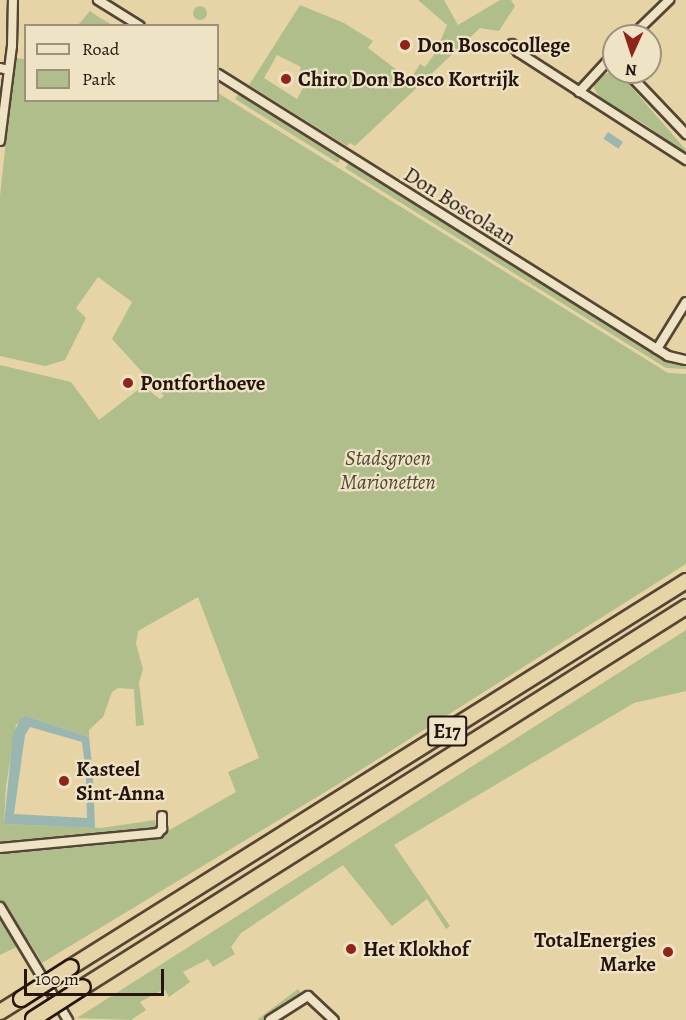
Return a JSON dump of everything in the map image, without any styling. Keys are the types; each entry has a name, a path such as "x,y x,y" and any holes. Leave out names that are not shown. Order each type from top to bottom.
{"highway":[{"name":"E17","path":"0,1012 686,581"},
{"name":"E17","path":"32,1019 686,607"}],"street":[{"path":"0,141 9,70 13,0"},
{"path":"98,0 137,24"},
{"path":"644,24 669,0"},
{"path":"512,44 579,92 686,160"},
{"path":"0,68 9,70"},
{"path":"579,92 602,68"},
{"name":"Don Boscolaan","path":"219,75 657,349 676,360 686,360"},
{"path":"638,84 686,134"},
{"path":"657,349 686,302"},
{"path":"0,848 158,833 162,829 162,816"},
{"path":"0,907 68,1020"},
{"path":"270,1020 308,996 334,1020"}],"green space":[{"path":"418,0 444,0 458,25 500,0 511,0 515,6 499,31 480,28 355,146 350,143 347,146 249,85 300,5 344,23 373,41 368,48 410,80 420,64 425,67 436,52 447,25","holes":["277,55 301,67 299,74 308,79 297,99 264,78"]},
{"path":"200,6 205,8 207,13 205,18 200,20 195,18 193,13 195,8"},
{"path":"90,11 110,24 79,24"},
{"name":"Stadsgroen Marionetten","path":"15,58 24,59 24,102 219,102 219,94 668,373 686,374 686,564 340,783 42,963 29,941 0,955 0,365 71,382 99,420 143,386 160,399 164,396 112,339 132,302 98,277 76,308 86,318 65,360 45,366 0,356 0,196","holes":["198,597 259,758 228,772 236,792 159,836 155,820 101,828 4,824 6,786 16,725 26,716 89,737 89,730 103,717 112,692 118,688 134,689 136,726 144,725 139,683 143,669 136,644 138,631"]},
{"path":"602,76 602,84 629,84 686,150 683,153 643,123 603,102 594,88 595,79"},
{"path":"239,93 342,157 338,163 235,99"},
{"path":"349,163 673,364 686,365 686,369 666,368 345,168"},
{"path":"686,630 686,691 634,703 394,845 450,926 446,929 427,899 392,926 343,865 241,933 231,947 235,954 213,967 208,959 183,972 190,982 169,997 164,989 140,1002 146,1010 131,1020 77,1018"},
{"path":"298,989 301,993 265,1020 258,1019"}],"water":[{"path":"608,132 623,142 618,149 604,139"},
{"path":"26,716 89,737 93,774 86,774 82,742 30,727 25,735 14,814 87,818 86,778 93,778 95,828 4,824 13,734 21,718"}],"place":[{"name":"Don Boscocollege","path":"405,45"},
{"name":"Chiro Don Bosco Kortrijk","path":"286,79"},
{"name":"Pontforthoeve","path":"128,383"},
{"name":"Kasteel Sint-Anna","path":"64,781"},
{"name":"Het Klokhof","path":"351,949"},
{"name":"TotalEnergies Marke","path":"668,952"}]}
